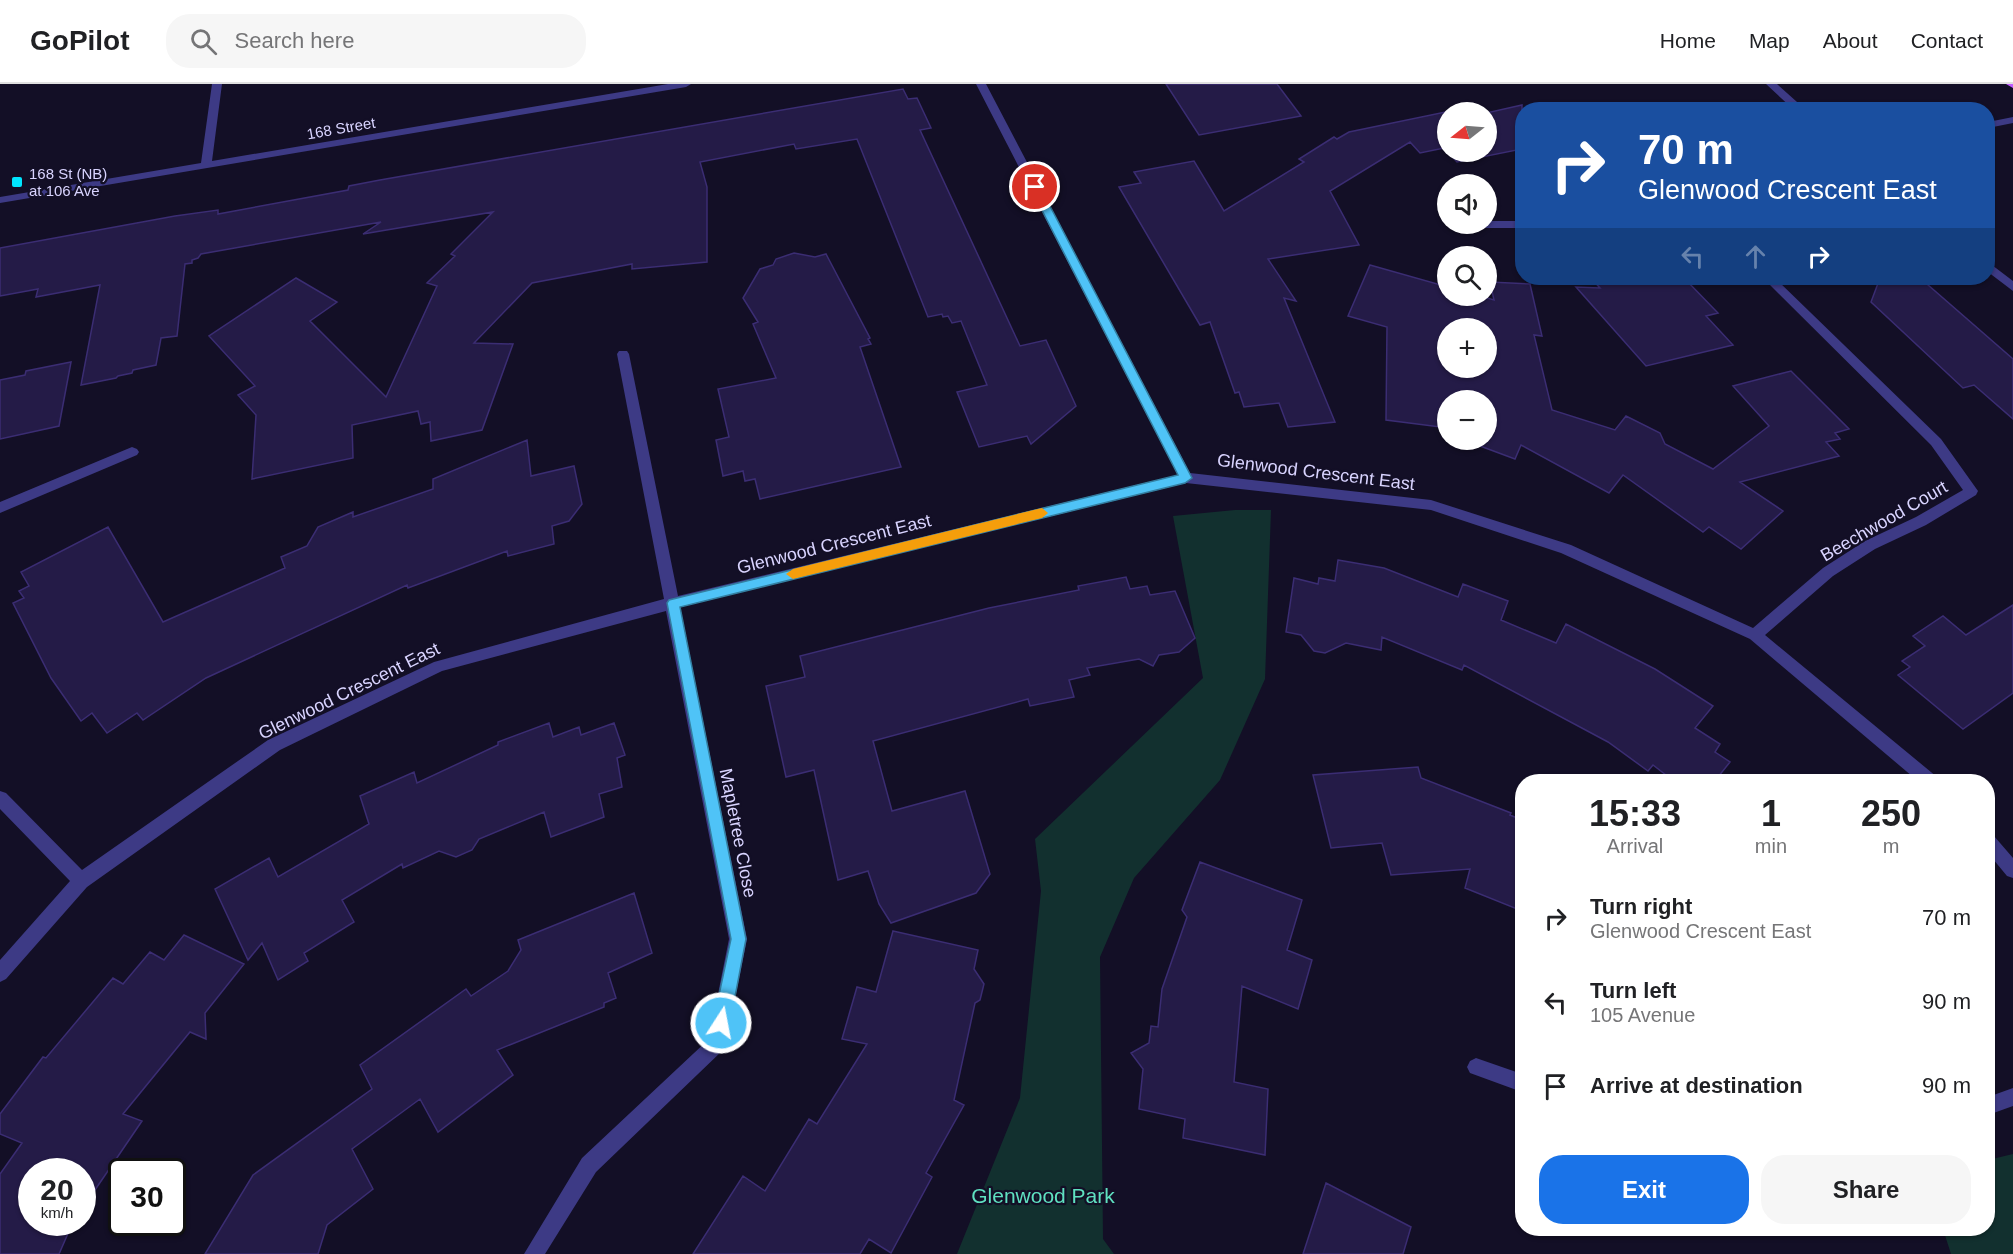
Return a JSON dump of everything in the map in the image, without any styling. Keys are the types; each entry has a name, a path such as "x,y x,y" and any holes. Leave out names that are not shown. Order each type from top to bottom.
{"street":[{"path":"207,165 217,84"},
{"path":"611,84 613,96"},
{"name":"168 Street","path":"0,200 686,84"},
{"path":"981,84 1185,478"},
{"path":"1771,84 1792,102"},
{"path":"1995,124 2013,120"},
{"path":"1497,224 1515,225"},
{"path":"1995,272 2013,287"},
{"name":"Beechwood Court","path":"1755,635 1828,572 1870,545 1921,521 1971,491 1936,442 1776,285"},
{"name":"Mapletree Close","path":"534,1254 589,1165 717,1044 738,939 623,354"},
{"path":"0,508 132,452"},
{"name":"Glenwood Crescent East","path":"0,973 81,881 274,745 429,670 673,603 1185,478 1431,506 1566,549 1755,635 1921,774"},
{"path":"0,798 81,881"},
{"path":"1995,849 2013,870"},
{"path":"1476,1067 1515,1081"},
{"path":"1995,1103 2013,1097"}],"green space":[{"name":"Glenwood Park","path":"1235,510 1271,510 1265,679 1220,780 1134,878 1100,957 1103,1239 1114,1254 957,1254 1020,1098 1041,891 1035,839 1203,678 1173,516"},
{"path":"2013,1154 2013,1254 1951,1254 1945,1236 1995,1236 1995,1158"}],"building":[{"path":"1166,84 1277,84 1301,116 1199,135"},
{"path":"903,89 908,99 917,98 931,128 920,130 1020,346 1046,340 1076,406 1031,444 1027,436 979,447 957,392 987,385 961,321 952,323 948,316 943,317 942,314 928,317 857,139 796,149 794,144 700,162 707,187 707,262 632,269 632,264 532,283 474,343 513,344 482,430 431,441 430,422 421,424 418,411 352,425 353,458 252,479 256,415 238,395 255,386 209,336 296,278 337,302 310,321 386,397 437,286 427,283 455,256 451,254 493,212 363,234 381,222 201,254 192,260 192,263 185,264 177,336 161,338 156,365 133,370 132,373 116,378 81,385 100,285 36,297 38,289 0,296 0,248 175,216 218,210 218,214 348,190 349,186 380,180"},
{"path":"1515,107 1515,150 1497,154 1497,111"},
{"path":"1437,114 1437,149 1420,153 1410,142 1330,191 1359,245 1268,259 1296,301 1284,298 1335,422 1288,427 1279,403 1244,407 1239,392 1235,393 1210,322 1200,325 1119,187 1141,183 1134,172 1194,161 1224,211 1304,162 1299,159 1334,137 1337,139 1349,132"},
{"path":"794,253 815,257 826,254 870,338 868,339 871,344 860,347 901,467 760,499 755,479 745,481 743,471 723,476 716,440 729,437 718,389 776,378 753,324 758,322 743,298 760,269 773,265 776,259"},
{"path":"1370,265 1437,284 1437,306 1497,306 1497,282 1530,285 1542,336 1534,335 1552,410 1615,430 1626,416 1660,433 1665,444 1713,469 1769,426 1733,386 1791,371 1849,429 1835,433 1840,439 1826,442 1839,456 1740,482 1783,511 1741,549 1709,527 1703,532 1623,475 1609,493 1521,445 1515,459 1491,450 1497,450 1497,390 1437,390 1437,427 1386,420 1387,327 1348,316"},
{"path":"1597,285 1691,285 1718,313 1706,316 1733,345 1646,366 1576,287 1600,288"},
{"path":"1877,285 1928,285 2013,359 2013,419 1974,385 1963,388 1871,302"},
{"path":"71,362 59,426 0,439 0,380 25,375 26,371"},
{"path":"527,440 531,476 574,466 582,504 569,521 552,526 554,544 508,556 507,551 408,588 407,585 206,678 143,720 137,713 107,733 92,713 81,721 51,678 13,603 24,598 19,591 29,586 21,572 108,527 163,622 285,568 281,557 307,546 318,527 353,512 353,517 433,489 433,479"},
{"path":"1338,560 1384,568 1458,597 1463,584 1508,601 1501,620 1556,643 1566,624 1655,669 1713,706 1695,728 1720,744 1715,752 1730,762 1720,774 1665,774 1653,765 1648,771 1608,742 1464,665 1462,670 1382,637 1381,650 1346,643 1325,653 1314,651 1301,635 1286,632 1294,578 1318,584 1319,578 1335,581"},
{"path":"1126,577 1130,589 1147,586 1150,595 1175,591 1195,638 1179,652 1159,655 1153,666 1139,659 1087,668 1090,675 1069,680 1074,697 1030,706 1028,699 873,741 892,811 965,791 990,874 976,893 891,923 879,904 868,871 838,880 814,770 786,777 766,686 805,677 800,656 989,608 1079,590 1078,586"},
{"path":"2013,605 2013,693 1963,729 1898,675 1910,667 1902,661 1925,646 1913,636 1943,616 1966,635"},
{"path":"549,723 553,737 579,727 581,735 614,723 625,755 617,758 622,787 599,794 604,817 551,837 544,812 479,839 472,850 456,857 439,851 403,868 402,864 342,900 354,922 304,953 308,961 278,980 262,943 248,960 215,889 269,858 278,877 369,824 360,796 414,772 417,783 498,745 498,742"},
{"path":"1418,767 1421,778 1511,813 1510,815 1515,817 1515,908 1465,888 1470,869 1391,875 1382,843 1331,848 1313,775"},
{"path":"1200,862 1302,900 1287,950 1312,960 1298,1009 1242,986 1234,1082 1268,1089 1265,1155 1183,1138 1185,1119 1139,1109 1143,1069 1131,1053 1149,1043 1151,1026 1158,1027 1162,989 1187,917 1182,910"},
{"path":"634,893 652,953 608,973 616,998 604,1003 604,1007 497,1050 513,1075 438,1132 420,1099 352,1149 373,1189 327,1225 318,1254 205,1254 253,1175 372,1089 360,1065 466,989 471,996 508,971 521,950 518,940"},
{"path":"893,931 978,950 974,969 984,984 980,1000 975,1003 954,1100 964,1105 926,1173 932,1177 891,1253 869,1239 860,1254 693,1254 743,1176 765,1191 809,1119 817,1124 867,1044 842,1039 857,987 876,992"},
{"path":"184,935 244,964 205,1013 206,1039 190,1032 123,1114 142,1121 117,1158 108,1158 108,1171 96,1188 96,1158 18,1158 18,1236 67,1236 59,1254 0,1254 0,1174 22,1143 0,1134 0,1114 43,1057 46,1058 113,978 123,984 150,952 164,960"},
{"path":"1326,1183 1411,1227 1403,1254 1303,1254"}],"slow traffic":[{"path":"793,574 1042,513"}],"place":[{"name":"168 St (NB) at 106 Ave","path":"17,182"}],"route":[{"path":"721,1023 738,939 673,603 1185,478 1035,187"}]}
